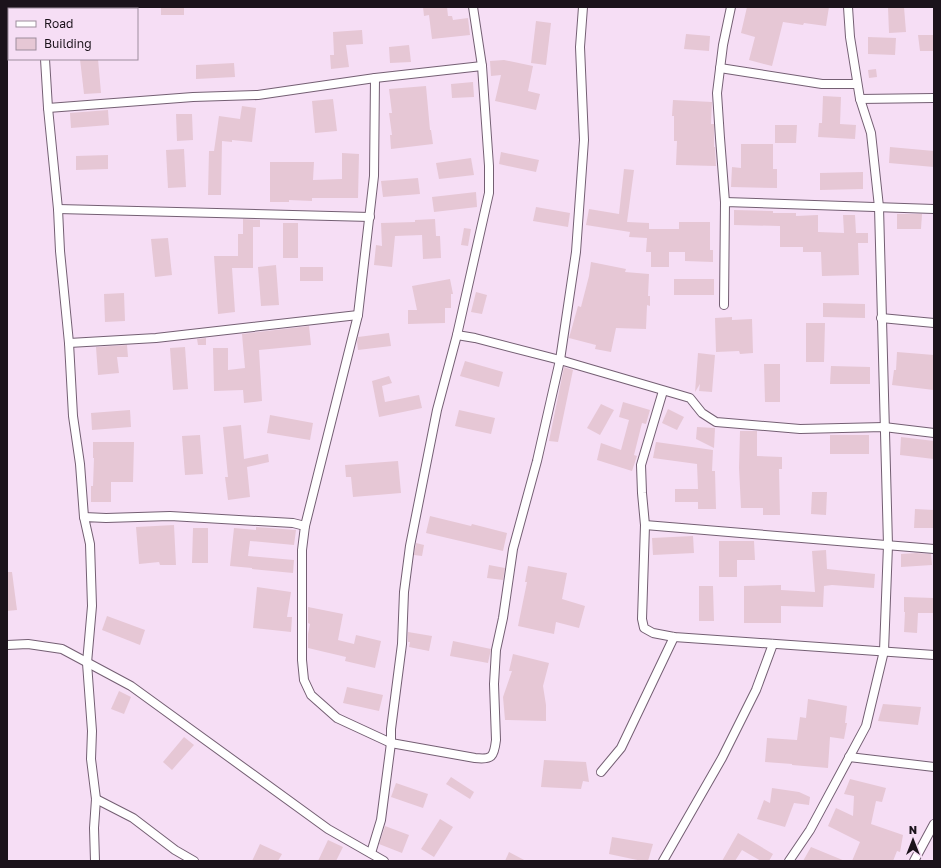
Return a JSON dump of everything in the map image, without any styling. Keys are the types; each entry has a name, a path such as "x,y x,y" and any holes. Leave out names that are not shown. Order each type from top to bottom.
{"street":[{"path":"370,853 381,820 402,644 404,592 410,546 437,410 457,335 489,193 489,166 482,66 472,7"},
{"path":"375,78 375,163 358,315 305,526 302,550 302,660 304,680 311,695 337,718 391,743 485,760 492,756 495,749 496,650 503,618 513,549 537,461 560,360 576,252 584,133 580,48 583,7"},
{"path":"724,305 725,202 718,93 723,45 731,7"},
{"path":"789,861 810,830 866,726 884,651 888,545 879,207 871,133 860,99 857,84 850,37 848,7"},
{"path":"45,60 48,108 58,209 60,251 69,343 73,416 80,464 84,517 90,544 92,606 87,663 92,731 91,759 96,799 94,828 95,861"},
{"path":"48,108 193,97 258,95 375,78 482,66"},
{"path":"720,68 822,84 857,84"},
{"path":"860,99 934,98"},
{"path":"725,202 934,209"},
{"path":"58,209 370,217"},
{"path":"69,343 156,338 358,315"},
{"path":"881,318 934,323"},
{"path":"457,335 475,338 560,360 690,398 702,413 716,422 800,429 884,427 934,433"},
{"path":"663,391 641,465 645,525 642,619 644,628 653,633 674,637 934,654"},
{"path":"84,517 106,518 170,516 293,523 305,526"},
{"path":"645,525 934,549"},
{"path":"601,772 621,748 674,637"},
{"path":"7,645 28,644 62,649 130,686 328,829 384,861"},
{"path":"663,861 722,758 756,690 774,644"},
{"path":"849,757 934,767"},
{"path":"96,799 133,818 175,850 194,861"},
{"path":"914,861 934,824"}],"building":[{"path":"161,7 184,7 184,15 161,15"},
{"path":"423,7 447,7 448,16 452,16 453,20 468,18 470,35 432,39 429,15 424,16"},
{"path":"747,7 829,7 826,26 783,22 772,66 749,60 755,37 741,33"},
{"path":"888,7 904,7 906,32 889,33"},
{"path":"536,21 551,23 546,65 531,63"},
{"path":"362,30 363,44 346,45 349,67 331,69 330,55 334,55 333,32"},
{"path":"686,34 710,36 709,51 684,49"},
{"path":"918,35 934,35 934,51 920,51"},
{"path":"868,37 896,38 895,55 868,54"},
{"path":"409,45 411,62 390,63 389,47"},
{"path":"80,60 98,60 101,93 84,94"},
{"path":"504,60 533,66 528,91 540,94 536,110 495,101 501,75 491,76 490,61"},
{"path":"234,63 235,77 196,79 196,65"},
{"path":"876,69 877,77 869,78 868,70"},
{"path":"473,82 474,97 452,98 451,84"},
{"path":"426,86 430,130 433,144 391,149 390,135 392,135 389,113 392,113 389,89"},
{"path":"823,96 841,97 840,124 856,125 855,139 818,137 819,123 822,123"},
{"path":"333,99 337,131 315,133 312,101"},
{"path":"673,100 712,102 711,124 714,124 716,166 676,165 677,141 674,141 674,116 672,116"},
{"path":"242,106 256,108 252,142 232,140 232,142 222,141 221,195 208,195 209,151 214,151 219,116 240,119"},
{"path":"108,110 109,125 71,128 70,113"},
{"path":"176,114 192,114 193,140 177,141"},
{"path":"775,125 797,125 796,143 775,143"},
{"path":"741,144 773,144 773,169 777,169 777,188 731,187 732,167 741,168"},
{"path":"890,147 934,151 934,167 889,163"},
{"path":"184,149 186,187 168,188 166,150"},
{"path":"501,152 539,160 536,172 499,164"},
{"path":"342,153 359,154 358,198 312,198 312,201 289,200 289,202 270,202 270,162 314,162 313,180 342,179"},
{"path":"108,155 108,169 76,170 76,156"},
{"path":"471,158 474,175 439,179 436,163"},
{"path":"624,169 634,170 627,222 649,223 649,229 679,229 679,222 710,222 710,250 713,250 713,262 685,261 685,252 669,252 669,267 651,267 651,252 646,252 647,238 629,237 630,232 586,225 589,209 619,214"},
{"path":"863,172 863,189 820,190 820,173"},
{"path":"418,178 420,194 383,197 381,181"},
{"path":"476,192 477,207 434,212 432,197"},
{"path":"536,207 570,213 568,227 533,221"},
{"path":"734,210 796,213 796,216 818,215 818,232 844,233 843,215 855,215 856,233 868,233 868,243 858,243 859,275 822,276 821,252 803,252 803,247 780,247 780,226 734,225"},
{"path":"897,214 922,214 921,229 897,229"},
{"path":"243,219 260,220 260,227 253,227 253,268 232,268 235,312 218,314 214,256 238,256 238,234 243,234"},
{"path":"435,219 436,236 440,236 441,258 423,259 422,235 395,236 392,267 374,265 376,245 382,246 381,223 415,222 415,220"},
{"path":"283,223 298,223 298,258 283,258"},
{"path":"464,228 471,229 468,246 461,245"},
{"path":"168,238 172,275 155,277 151,239"},
{"path":"591,262 626,269 625,272 649,274 648,296 650,296 650,306 647,305 646,329 616,328 611,352 595,349 596,345 569,338 578,306 581,307"},
{"path":"276,265 279,305 261,306 258,267"},
{"path":"300,267 323,267 323,281 300,281"},
{"path":"450,279 453,294 451,294 451,308 445,308 445,323 408,324 408,310 417,310 412,286"},
{"path":"674,279 714,279 714,295 674,295"},
{"path":"476,292 487,295 482,314 471,312"},
{"path":"124,293 125,321 105,322 104,294"},
{"path":"823,303 865,304 865,318 823,317"},
{"path":"732,317 732,320 752,319 753,353 740,354 739,351 716,352 715,318"},
{"path":"806,323 825,323 824,362 806,362"},
{"path":"309,326 311,345 259,350 262,401 244,403 243,390 214,391 213,348 228,348 228,370 245,368 242,334"},
{"path":"389,333 391,346 358,350 358,337"},
{"path":"206,338 206,345 198,345 197,339"},
{"path":"127,345 128,357 117,357 119,373 98,375 96,347"},
{"path":"185,347 188,389 173,390 170,348"},
{"path":"897,352 934,355 934,390 892,385 894,370 896,370"},
{"path":"698,353 715,355 712,392 699,391 700,384 695,392"},
{"path":"465,361 503,372 499,387 460,376"},
{"path":"764,364 780,364 780,402 765,402"},
{"path":"831,366 870,367 870,384 830,384"},
{"path":"564,367 573,370 558,442 549,441"},
{"path":"389,376 392,383 382,386 385,402 419,395 422,408 379,417 372,381"},
{"path":"623,402 650,410 646,424 642,423 634,455 637,456 632,471 597,460 601,443 621,450 629,420 619,417"},
{"path":"601,404 614,410 600,435 587,428"},
{"path":"668,409 684,417 677,430 662,423"},
{"path":"130,410 131,427 92,430 91,413"},
{"path":"459,410 495,418 491,434 455,426"},
{"path":"270,415 313,423 310,440 267,433"},
{"path":"241,425 244,459 268,454 269,462 247,467 250,497 228,500 225,477 228,477 223,427"},
{"path":"697,427 715,428 714,448 696,439"},
{"path":"740,431 757,431 757,456 782,457 782,469 779,469 780,515 763,515 763,508 741,508 739,468"},
{"path":"200,435 203,474 185,475 182,436"},
{"path":"830,435 869,435 869,454 830,454"},
{"path":"901,437 934,441 934,459 900,455"},
{"path":"93,442 134,442 133,482 111,482 111,502 91,502 94,458"},
{"path":"656,442 713,450 712,471 715,471 716,509 698,509 698,502 675,502 675,489 698,489 697,464 653,458"},
{"path":"398,461 401,493 353,497 351,477 346,477 345,465"},
{"path":"812,492 827,492 826,515 811,514"},
{"path":"915,509 934,510 934,528 914,528"},
{"path":"430,516 471,526 472,524 507,533 503,551 426,533"},
{"path":"174,525 176,565 160,565 159,562 139,564 136,527"},
{"path":"256,527 296,530 294,545 250,541 248,556 294,560 293,573 230,566 234,528 256,530"},
{"path":"193,528 208,528 208,563 192,563"},
{"path":"693,536 694,553 653,555 652,538"},
{"path":"719,541 754,541 755,560 737,560 737,577 719,577"},
{"path":"416,543 424,545 422,556 414,555"},
{"path":"826,550 827,569 875,574 874,588 832,585 824,586 823,607 781,606 781,623 744,623 744,586 781,585 781,590 815,592 812,551"},
{"path":"901,554 931,554 932,565 901,567"},
{"path":"489,565 505,568 503,580 487,578"},
{"path":"528,566 567,573 562,599 585,606 579,628 556,622 554,634 518,626 527,582 525,582"},
{"path":"7,572 12,572 17,610 7,611"},
{"path":"699,586 713,586 714,621 699,621"},
{"path":"257,587 291,592 287,617 292,617 291,632 253,628"},
{"path":"904,597 934,598 934,613 918,613 917,633 904,632"},
{"path":"308,607 343,614 338,640 354,644 356,635 381,641 375,668 345,661 346,657 308,648 310,624 308,623"},
{"path":"107,616 145,630 140,645 102,630"},
{"path":"408,632 432,636 429,651 409,647 410,642 408,642"},
{"path":"453,641 491,649 488,663 450,656"},
{"path":"513,654 549,663 543,686 546,705 546,721 505,720 503,697 512,671 509,671"},
{"path":"347,687 383,695 379,711 343,703"},
{"path":"119,691 131,697 124,714 111,709"},
{"path":"808,699 847,706 845,723 847,723 844,739 830,737 828,768 765,762 767,738 797,740 800,717 806,718"},
{"path":"883,704 921,707 918,725 878,721"},
{"path":"184,737 194,745 172,770 163,762"},
{"path":"544,760 586,762 589,782 583,781 581,789 541,787"},
{"path":"451,777 474,792 470,799 446,784"},
{"path":"850,779 886,788 882,802 876,801 871,824 903,835 900,852 897,851 893,861 852,861 860,842 828,826 836,808 853,816 854,796 844,794"},
{"path":"396,783 428,794 423,808 391,797"},
{"path":"772,788 799,792 810,797 809,805 794,803 785,827 757,819 764,800 770,803"},
{"path":"440,819 453,827 434,857 421,849"},
{"path":"385,826 409,835 402,853 379,844"},
{"path":"738,833 773,854 769,861 761,861 742,850 735,861 722,861"},
{"path":"612,837 653,844 648,861 609,854"},
{"path":"328,840 343,847 336,861 318,861"},
{"path":"260,844 282,854 278,861 252,861"},
{"path":"811,847 845,861 803,861"},
{"path":"509,852 526,861 505,861"}]}
